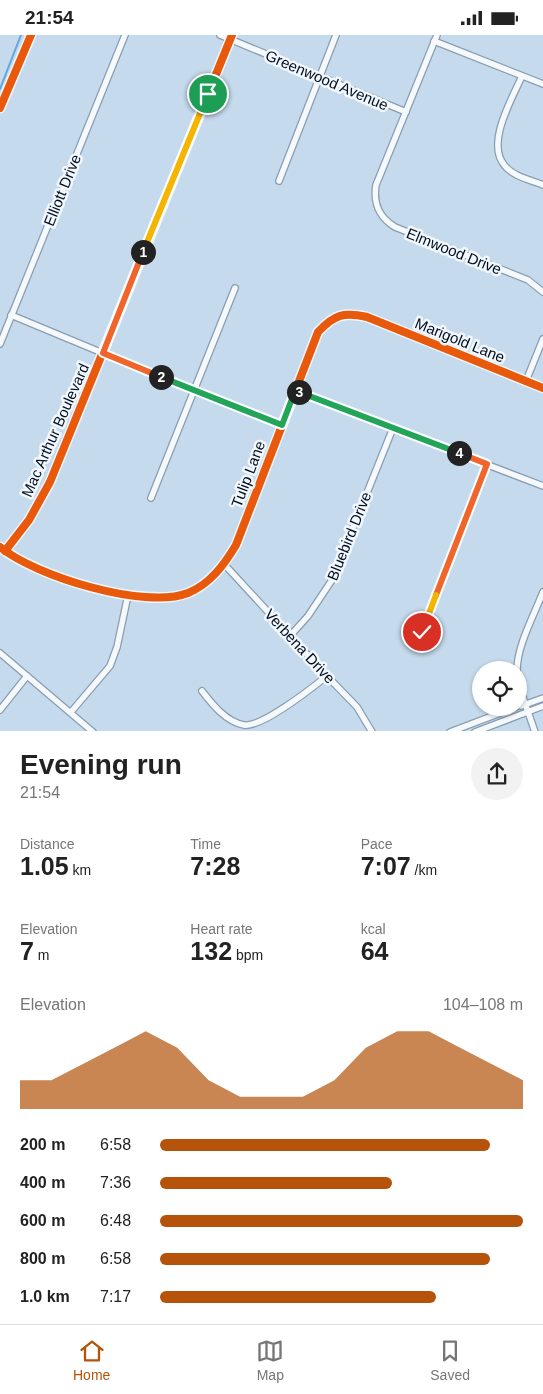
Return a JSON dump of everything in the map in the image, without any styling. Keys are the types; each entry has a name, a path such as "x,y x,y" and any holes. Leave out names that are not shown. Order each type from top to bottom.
{"street":[{"name":"Elliott Drive","path":"0,345 125,35"},
{"name":"Greenwood Avenue","path":"220,35 232,37 319,77 406,112"},
{"path":"279,181 336,35"},
{"name":"Mac Arthur Boulevard","path":"2,549 29,520 50,482 232,37"},
{"path":"406,112 436,38 543,84"},
{"path":"522,76 498,135 498,152 500,159 510,170 543,185"},
{"name":"Elmwood Drive","path":"406,112 376,185 375,201 378,210 387,223 528,280 543,292"},
{"path":"151,497 235,288"},
{"name":"Tulip Lane","path":"2,549 17,559 56,576 128,595 161,598 188,593 210,579 224,564 236,545 318,331 329,320 350,313 367,317"},
{"path":"11,315 194,391 282,425"},
{"name":"Marigold Lane","path":"367,317 543,388"},
{"path":"526,381 543,339"},
{"path":"295,391 543,486"},
{"name":"Bluebird Drive","path":"290,635 308,616 332,580 393,428"},
{"path":"422,632 487,464"},
{"name":"Verbena Drive","path":"224,564 357,707 372,731"},
{"path":"517,661 543,592"},
{"path":"71,712 110,666 117,647 128,595"},
{"path":"0,653 93,731"},
{"path":"202,691 211,703 234,722 245,726 255,725 298,698 327,676"},
{"path":"0,710 27,677"},
{"path":"527,704 543,698"},
{"path":"535,731 527,712 543,707"},
{"path":"450,731 492,716"},
{"path":"475,731 516,716"}],"waterway":[{"path":"0,89 21,35"}],"cycle path":[{"path":"0,108 31,35"},
{"path":"5,551 29,520 50,482 232,35"},
{"path":"0,547 16,558 38,569 64,579 119,594 169,597 188,593 203,585 227,560 236,545 318,332 330,321 340,316 367,317 543,388"}],"route":[{"path":"208,94 103,353 282,425 295,391 487,464 422,632"}]}
